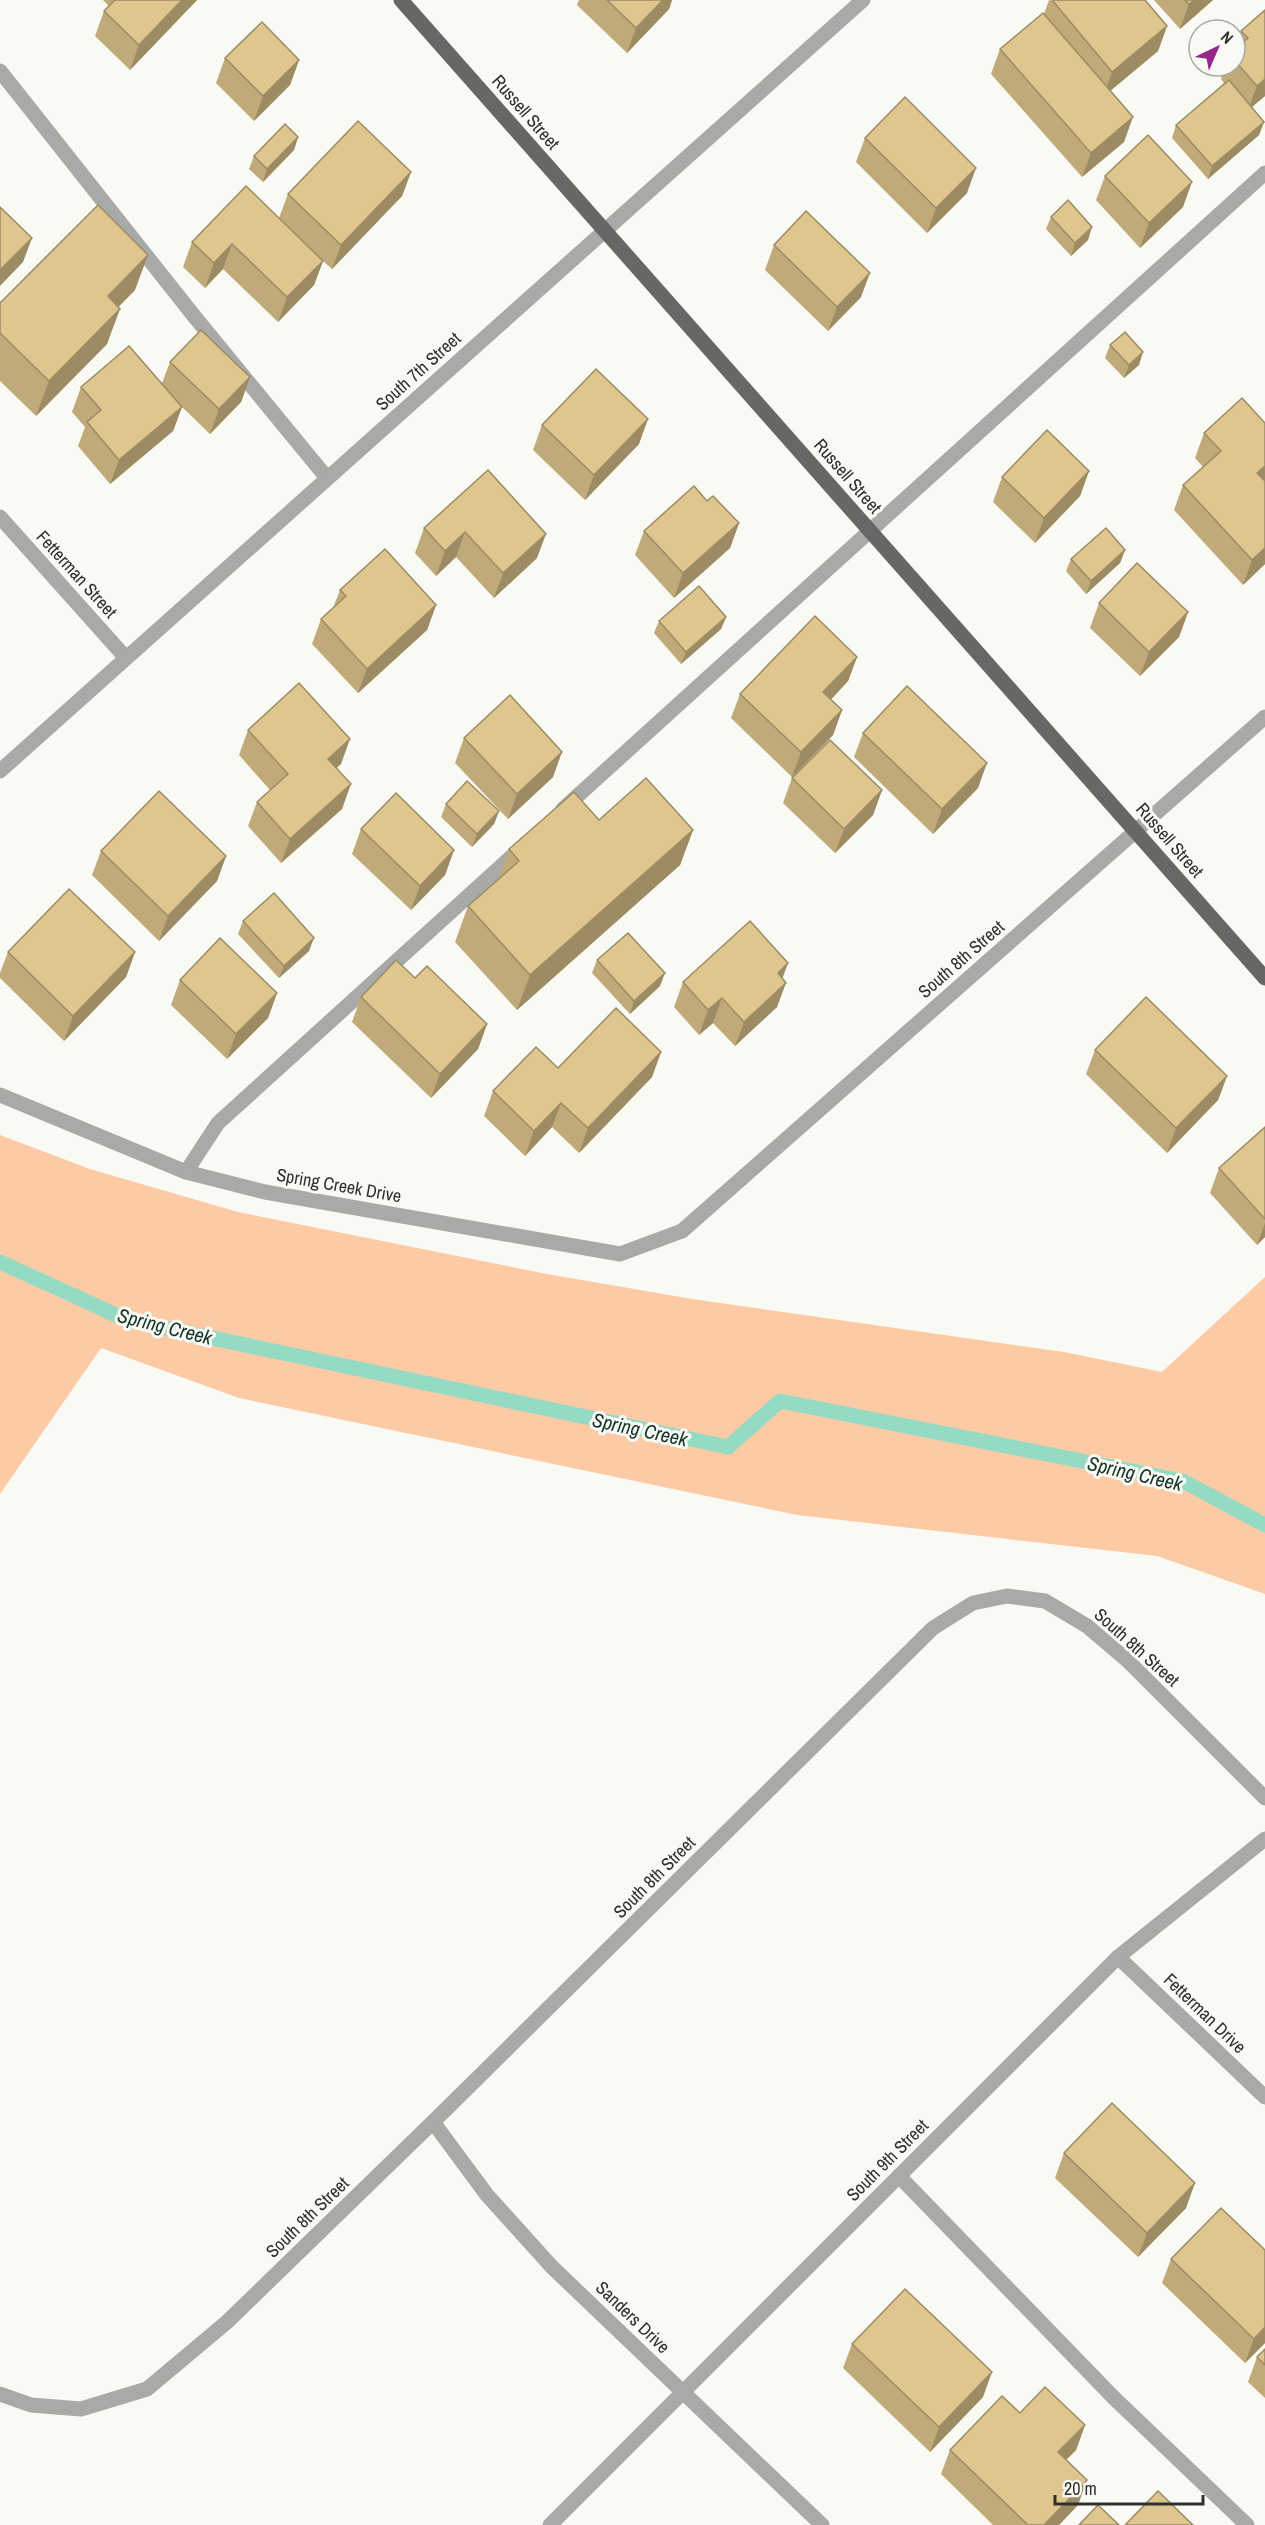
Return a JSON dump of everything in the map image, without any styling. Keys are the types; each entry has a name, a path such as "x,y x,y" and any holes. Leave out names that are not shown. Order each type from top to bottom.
{"main road":[{"name":"Russell Street","path":"401,0 1265,978"}],"street":[{"name":"South 7th Street","path":"0,771 863,0"},
{"path":"0,71 194,316 327,478"},
{"path":"554,818 1265,173"},
{"name":"Fetterman Street","path":"0,517 126,658"},
{"name":"South 8th Street","path":"682,1231 1265,717"},
{"path":"186,1172 218,1123 528,842"},
{"name":"Spring Creek Drive","path":"0,1095 186,1172 265,1192 620,1254 682,1231"},
{"name":"South 8th Street","path":"0,2394 31,2405 81,2409 147,2389 226,2322 433,2122 933,1628 973,1603 1007,1596 1045,1601 1087,1626 1127,1660 1265,1798"},
{"name":"South 9th Street","path":"550,2525 1118,1957 1265,1839"},
{"name":"Fetterman Drive","path":"1118,1957 1265,2097"},
{"name":"Sanders Drive","path":"433,2122 487,2195 552,2266 822,2525"},
{"path":"899,2176 1113,2397 1247,2525"}],"shaded area":[{"path":"0,1135 90,1169 238,1212 547,1274 692,1299 1064,1352 1162,1372 1265,1277 1265,1594 1157,1556 797,1515 239,1398 101,1348 0,1494"}],"building":[{"path":"115,0 182,0 139,45 104,11"},
{"path":"607,0 663,0 636,28"},
{"path":"1052,0 1145,0 1167,26 1112,72"},
{"path":"1265,10 1265,79 1257,86 1247,75 1247,26"},
{"path":"1043,13 1133,117 1091,153 1000,49"},
{"path":"262,22 299,60 263,96 225,58"},
{"path":"1229,80 1264,122 1212,166 1176,125"},
{"path":"905,97 976,168 936,208 865,138"},
{"path":"358,121 411,172 341,245 288,194"},
{"path":"285,124 298,137 267,169 254,156"},
{"path":"1148,135 1192,182 1149,223 1105,176"},
{"path":"246,186 323,261 287,297 232,244 214,263 192,242"},
{"path":"1068,200 1092,227 1075,243 1051,217"},
{"path":"98,205 148,255 108,296 120,309 49,381 0,333 0,303"},
{"path":"0,207 32,238 0,270"},
{"path":"806,211 870,273 837,307 774,245"},
{"path":"201,330 250,377 219,409 170,362"},
{"path":"1125,332 1143,352 1129,365 1110,345"},
{"path":"129,346 182,407 119,460 87,422 101,410 81,387"},
{"path":"596,369 648,419 594,475 542,425"},
{"path":"1242,398 1265,423 1265,466 1257,473 1265,481 1265,548 1252,560 1183,485 1221,451 1204,433"},
{"path":"1047,430 1089,471 1044,518 1002,477"},
{"path":"488,470 546,534 503,573 465,532 445,551 424,528"},
{"path":"694,486 707,501 713,496 739,523 683,573 644,531"},
{"path":"1106,528 1125,550 1091,581 1071,559"},
{"path":"385,549 436,605 367,669 321,619 346,596 340,590"},
{"path":"1137,563 1188,612 1149,652 1099,603"},
{"path":"699,586 726,617 686,652 659,621"},
{"path":"815,616 857,657 823,692 842,710 801,752 740,694"},
{"path":"299,683 350,739 328,759 351,784 290,839 257,802 288,774 248,730"},
{"path":"907,686 987,763 942,809 863,733"},
{"path":"510,695 562,752 517,794 464,738"},
{"path":"830,740 882,790 844,829 792,778"},
{"path":"646,778 693,830 530,975 468,906 519,861 509,849 574,792 599,820"},
{"path":"467,781 499,811 477,834 446,804"},
{"path":"159,791 226,856 168,916 101,851"},
{"path":"396,793 454,850 420,886 361,829"},
{"path":"69,889 135,952 73,1016 8,952"},
{"path":"274,893 314,938 284,966 243,921"},
{"path":"750,921 788,963 778,973 786,983 744,1022 722,998 708,1010 683,982"},
{"path":"628,933 665,973 634,1001 597,960"},
{"path":"220,938 277,993 236,1034 180,980"},
{"path":"396,960 415,978 427,966 487,1024 440,1074 361,997"},
{"path":"1146,997 1227,1076 1176,1128 1095,1050"},
{"path":"616,1008 661,1052 588,1128 561,1103 534,1131 493,1091 536,1047 558,1068"},
{"path":"1265,1127 1265,1219 1219,1168"},
{"path":"1112,2103 1195,2183 1147,2233 1064,2153"},
{"path":"1221,2208 1265,2250 1265,2327 1254,2339 1171,2259"},
{"path":"905,2289 992,2372 939,2427 852,2344"},
{"path":"1265,2349 1265,2365 1257,2357"},
{"path":"1045,2387 1085,2425 1058,2452 1087,2480 1044,2525 1028,2525 950,2450 1002,2396 1020,2413"},
{"path":"1158,2491 1193,2525 1125,2525"},
{"path":"1098,2505 1119,2525 1079,2525"}],"waterway":[{"name":"Spring Creek","path":"0,1262 127,1320 728,1447 780,1401 1183,1481 1265,1525"}]}
